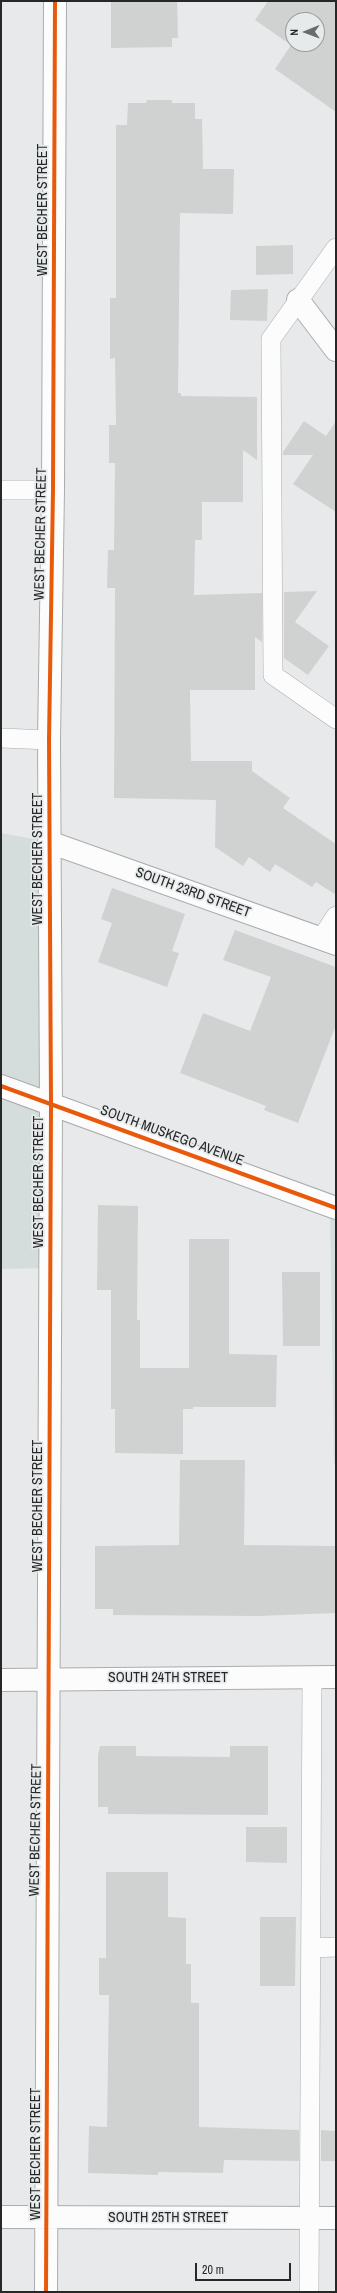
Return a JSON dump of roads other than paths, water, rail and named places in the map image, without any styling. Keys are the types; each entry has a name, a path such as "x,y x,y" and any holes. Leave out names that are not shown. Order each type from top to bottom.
{"street":[{"name":"WEST BECHER STREET","path":"46,2292 51,1104 49,740 53,490 55,1"},
{"path":"298,300 336,350"},
{"name":"SOUTH 23RD STREET","path":"49,842 329,942"},
{"name":"SOUTH MUSKEGO AVENUE","path":"1,1086 336,1208"},
{"name":"SOUTH 24TH STREET","path":"1,1680 336,1678"},
{"name":"SOUTH 25TH STREET","path":"1,2217 336,2218"}],"lane":[{"path":"336,248 271,338 273,675 336,719"},
{"path":"1,490 53,490"},
{"path":"1,738 49,740"},
{"path":"329,942 336,916"},
{"path":"309,2292 312,1678"},
{"path":"311,1948 336,1947"}]}
